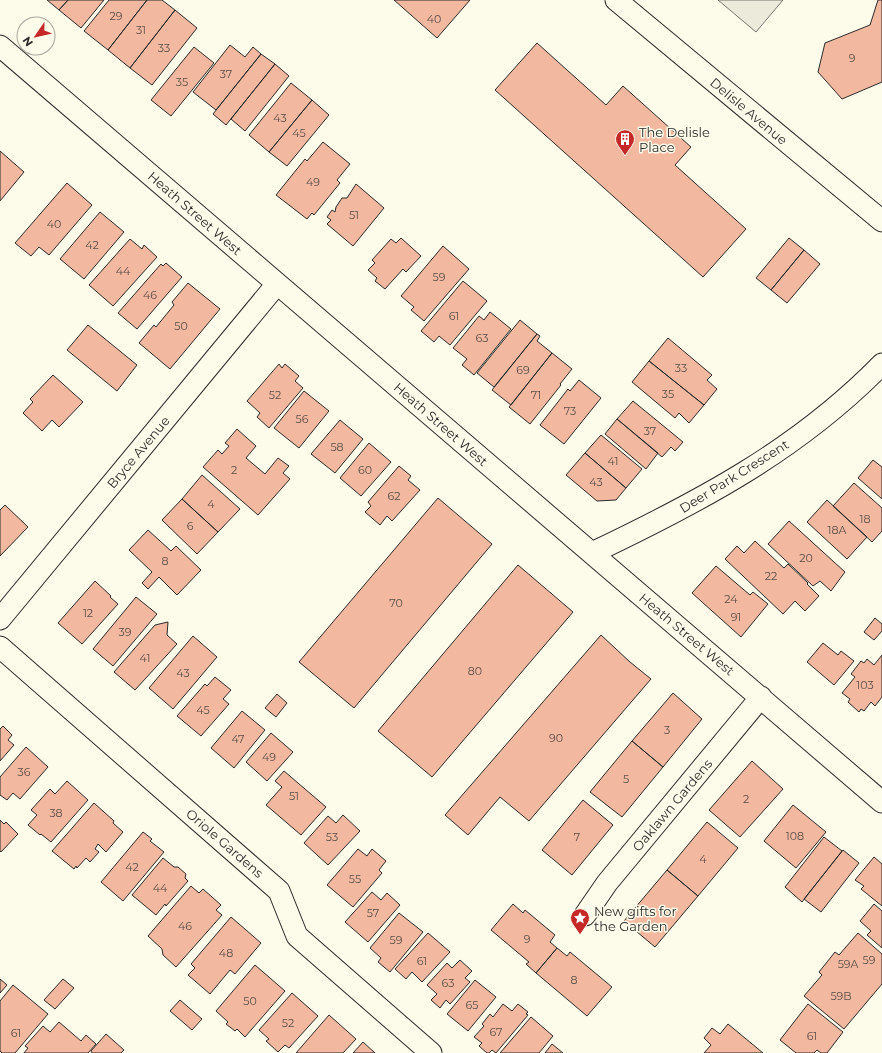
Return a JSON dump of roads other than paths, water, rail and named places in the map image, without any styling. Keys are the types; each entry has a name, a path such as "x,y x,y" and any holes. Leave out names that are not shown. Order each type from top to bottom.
{"street":[{"name":"Delisle Avenue","path":"616,0 882,222"},
{"name":"Heath Street West","path":"0,46 761,696 882,802"},
{"name":"Bryce Avenue","path":"0,619 277,284"},
{"name":"Deer Park Crescent","path":"592,553 672,514 746,472 789,444 862,385 882,364"},
{"name":"Oriole Gardens","path":"0,647 279,891 297,936 431,1053"},
{"name":"Oaklawn Gardens","path":"585,915 607,883 761,696"}],"place":[{"name":"The Delisle Place","path":"625,156"},
{"name":"New gifts for the Garden","path":"580,935"}]}
